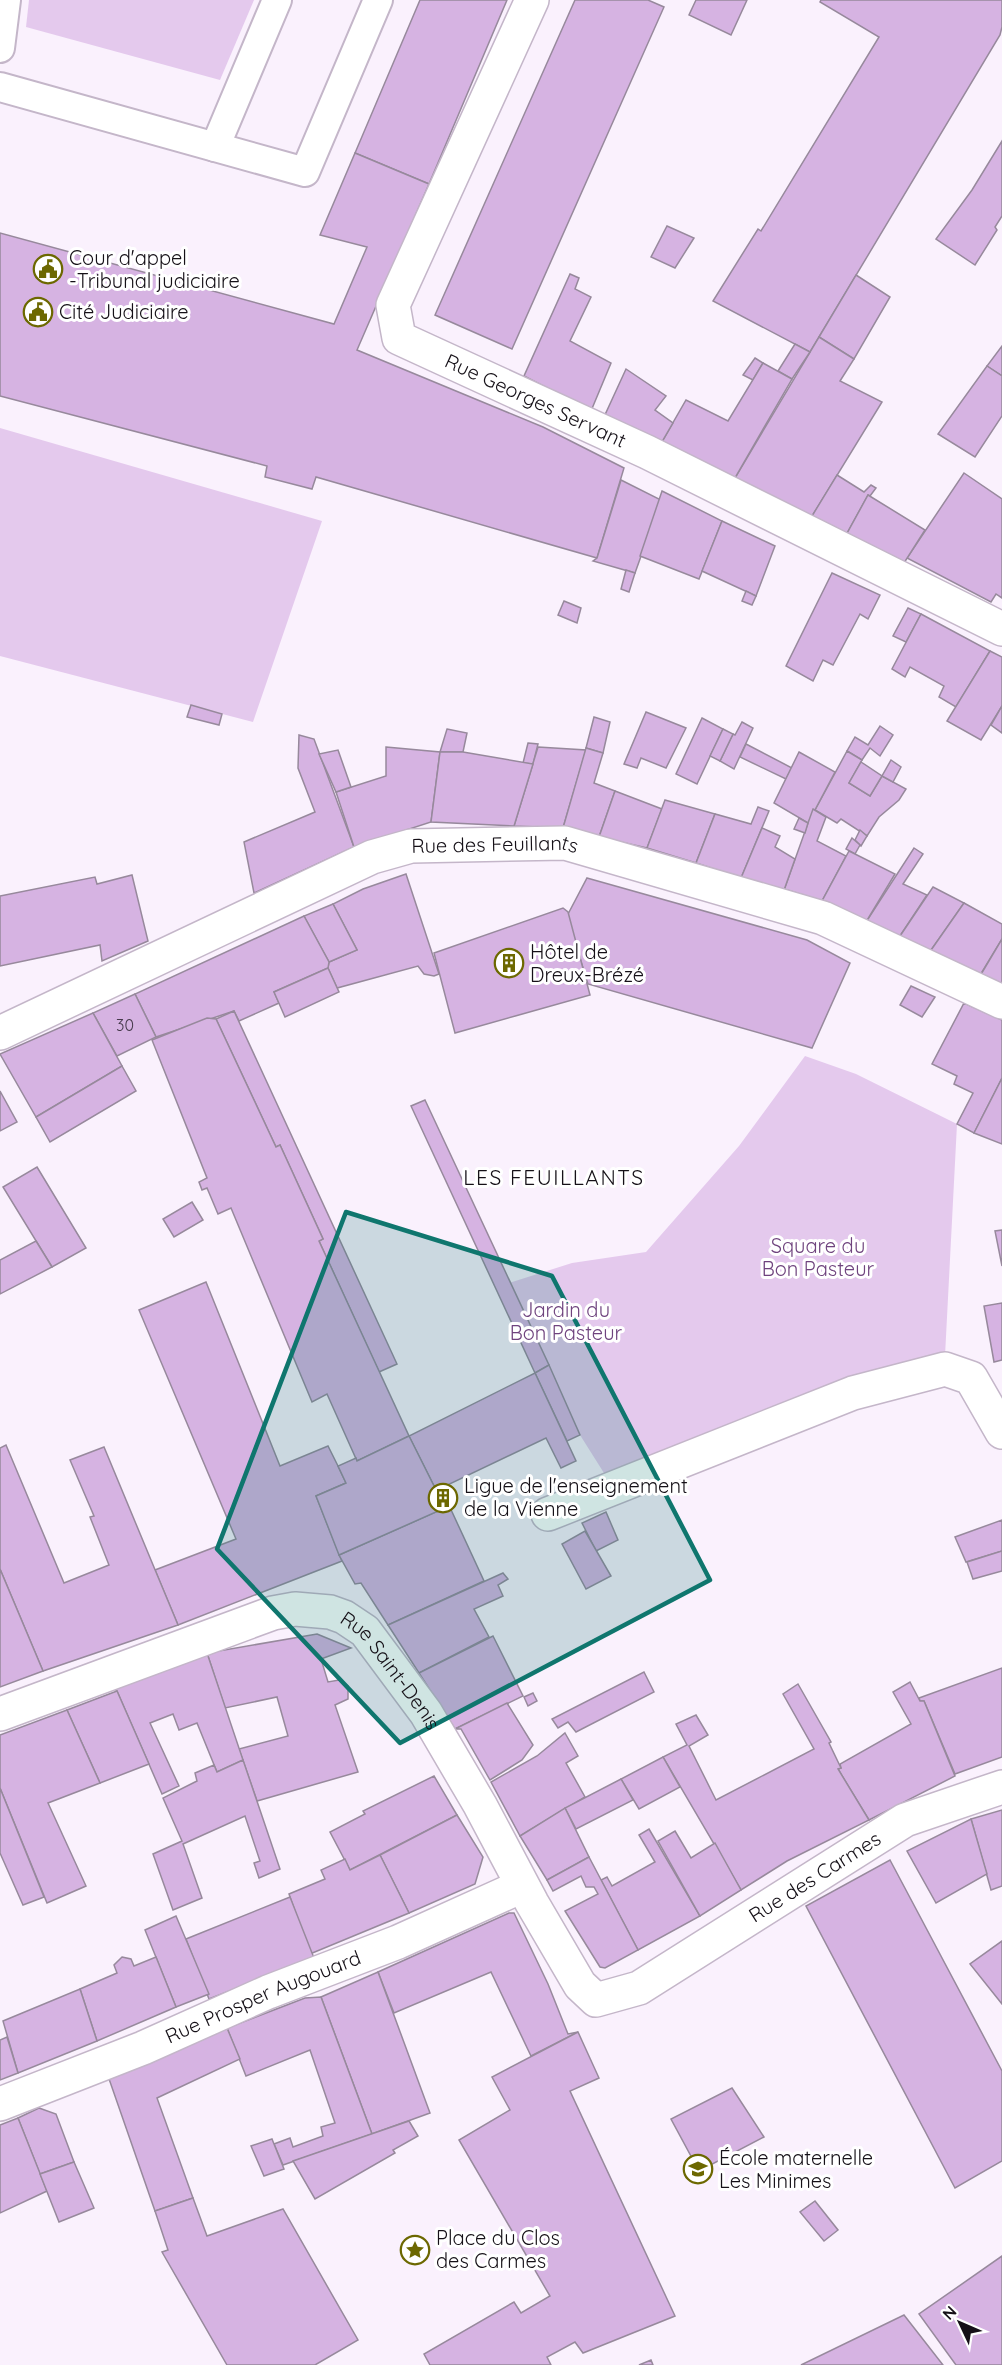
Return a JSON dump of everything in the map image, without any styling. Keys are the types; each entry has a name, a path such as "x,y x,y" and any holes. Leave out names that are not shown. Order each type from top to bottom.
{"street":[{"name":"Rue Georges Servant","path":"532,0 393,305 399,338 647,452 1002,629"},
{"name":"Rue des Feuillants","path":"0,1033 372,857 411,846 565,843 823,918 1002,1002"},
{"path":"548,1514 853,1393 945,1370 971,1378 1002,1432"},
{"name":"Rue Saint-Denis","path":"0,1714 273,1613 294,1609 330,1612 344,1617 365,1632 426,1713 580,1985 596,2000 639,1988"},
{"name":"Rue des Carmes","path":"639,1988 905,1820 1002,1787"},
{"name":"Rue Prosper Augouard","path":"0,2103 142,2048 268,1992 398,1942 522,1886"}],"lane":[{"path":"0,48 6,0"},
{"path":"215,147 277,0"},
{"path":"0,87 305,172 378,0"}],"highlighted area":[{"path":"346,1212 552,1276 710,1580 400,1743 217,1549"}],"green space":[{"path":"29,0 254,0 220,80 26,27"},
{"path":"0,428 322,521 253,722 0,656"},
{"name":"Square du Bon Pasteur","path":"805,1056 856,1074 957,1124 945,1356 609,1481 580,1435 509,1283 572,1263 646,1252 739,1146"}],"building":[{"path":"420,0 507,0 429,184 355,153"},
{"path":"575,0 648,0 664,7 512,349 435,315"},
{"path":"696,0 747,0 731,35 689,15"},
{"path":"821,0 1002,0 1002,27 1000,35 810,352 713,301 758,229 761,231 879,37 820,2"},
{"path":"1002,141 1002,216 995,227 997,230 975,265 936,239 972,190"},
{"path":"355,153 429,184 357,350 543,427 624,468 597,558 316,477 312,489 265,477 267,466 0,396 0,233 334,324 367,247 320,235"},
{"path":"667,226 694,238 675,268 651,257"},
{"path":"570,274 579,278 575,289 591,297 570,341 611,363 591,411 524,376"},
{"path":"856,275 890,297 854,359 819,337"},
{"path":"819,337 854,359 840,381 882,402 809,521 732,483"},
{"path":"795,344 810,352 792,379 778,371"},
{"path":"1002,346 1002,376 987,366"},
{"path":"755,358 763,363 753,380 743,375"},
{"path":"763,363 792,379 732,483 659,447 686,400 728,421"},
{"path":"987,366 1002,376 1002,416 975,457 938,434"},
{"path":"626,369 666,396 655,410 673,423 659,447 604,417"},
{"path":"964,473 1002,499 1002,598 996,594 991,602 907,558"},
{"path":"837,475 864,492 871,485 876,488 870,496 868,495 845,537 809,521"},
{"path":"621,480 661,500 635,573 593,561 597,558"},
{"path":"662,491 722,521 699,579 640,556"},
{"path":"868,495 925,530 904,563 845,537"},
{"path":"722,521 775,546 756,596 702,571"},
{"path":"626,570 635,573 629,592 621,589"},
{"path":"832,573 880,595 868,619 860,614 833,665 823,660 813,681 786,666"},
{"path":"746,591 756,596 752,605 742,601"},
{"path":"564,601 581,608 577,623 558,615"},
{"path":"908,608 921,614 906,642 893,636"},
{"path":"921,614 990,651 956,707 939,697 944,686 910,667 905,677 892,669"},
{"path":"990,651 1002,657 1002,706 981,740 947,721"},
{"path":"191,705 222,714 219,725 187,717"},
{"path":"1002,706 1002,733 991,725"},
{"path":"646,712 686,728 666,768 641,758 637,768 624,764"},
{"path":"594,717 610,722 603,753 586,748"},
{"path":"702,718 723,729 697,784 676,774"},
{"path":"742,722 753,728 734,769 720,761 733,734 735,735"},
{"path":"880,726 893,735 880,756 870,748 862,760 847,751 855,737 868,745"},
{"path":"447,729 467,733 463,752 440,752"},
{"path":"723,729 733,734 720,761 710,756"},
{"path":"299,735 314,739 354,847 254,893 244,842 315,812 298,768"},
{"path":"528,743 538,744 533,764 523,763"},
{"path":"746,744 792,768 786,779 740,757"},
{"path":"386,747 440,752 431,822 354,847 336,792 386,776"},
{"path":"538,747 586,750 563,828 514,826"},
{"path":"586,748 603,753 594,783 615,791 599,837 563,828"},
{"path":"338,750 351,787 336,792 319,754"},
{"path":"847,751 862,760 849,783 870,796 882,776 906,789 899,800 879,817 867,836 841,819 837,823 815,810"},
{"path":"440,752 463,752 533,764 514,826 431,822"},
{"path":"799,752 835,772 808,823 774,803"},
{"path":"891,760 901,767 893,782 882,776"},
{"path":"861,762 882,776 870,796 849,783"},
{"path":"615,791 662,809 647,848 599,837"},
{"path":"665,800 715,814 696,863 647,848"},
{"path":"758,807 769,811 741,878 696,863 715,814 751,824"},
{"path":"813,809 826,817 817,841 846,856 822,901 787,890 783,893"},
{"path":"799,818 808,823 805,833 794,829"},
{"path":"762,828 780,836 775,847 795,859 783,893 741,878"},
{"path":"860,830 867,836 861,846 855,840"},
{"path":"852,838 860,845 855,854 846,849"},
{"path":"914,848 923,854 903,884 927,895 898,939 866,922"},
{"path":"849,851 895,874 866,922 822,901"},
{"path":"406,874 439,974 434,976 424,974 418,966 337,988 328,968 329,962 357,950 333,904 363,889"},
{"path":"132,875 148,941 102,961 100,945 0,966 0,896 95,877 97,884"},
{"path":"587,878 807,940 850,963 812,1048 588,984 567,916"},
{"path":"933,887 964,903 929,953 898,939"},
{"path":"964,903 1002,924 1002,939 979,977 929,953"},
{"path":"333,904 357,950 329,962 304,916"},
{"name":"Hôtel de Dreux-Brézé","path":"563,908 568,912 590,995 455,1033 434,953"},
{"path":"304,916 329,962 328,968 274,992 279,1003 239,1021 234,1011 156,1037 135,994"},
{"path":"1002,939 1002,987 980,976"},
{"path":"328,968 339,992 285,1017 274,992"},
{"path":"911,986 935,997 922,1017 900,1005"},
{"path":"135,994 156,1037 117,1056 93,1013"},
{"path":"964,1003 1002,1020 1002,1078 974,1133 957,1124 973,1093 954,1084 957,1076 932,1064"},
{"path":"234,1011 397,1364 379,1372 319,1241 323,1239 280,1145 276,1147 216,1019"},
{"path":"93,1013 122,1066 36,1117 0,1054"},
{"path":"207,1018 216,1019 276,1147 280,1145 323,1239 319,1241 409,1436 357,1461 327,1394 312,1402 231,1208 218,1214 207,1188 202,1190 199,1182 207,1178 152,1040"},
{"path":"122,1066 136,1091 50,1142 36,1117"},
{"path":"1002,1078 1002,1144 974,1133"},
{"path":"0,1091 17,1122 0,1131"},
{"path":"425,1100 549,1365 535,1373 411,1106"},
{"path":"37,1167 86,1248 52,1267 3,1187"},
{"path":"192,1202 203,1220 174,1237 163,1219"},
{"path":"1002,1230 1002,1266 995,1231"},
{"path":"36,1241 52,1267 0,1294 0,1260"},
{"path":"206,1282 280,1466 328,1446 338,1466 346,1483 316,1496 342,1561 178,1625 155,1570 236,1539 139,1310"},
{"path":"1002,1303 1002,1360 994,1362 984,1306"},
{"path":"549,1365 580,1435 567,1441 535,1373"},
{"name":"Ligue de l'enseignement de la Vienne","path":"535,1373 576,1461 561,1468 546,1438 441,1488 484,1581 388,1625 361,1583 355,1584 339,1555 445,1508 409,1436"},
{"path":"409,1436 445,1508 339,1555 316,1496 346,1483 338,1466 356,1458 357,1461"},
{"path":"6,1445 64,1583 109,1565 90,1517 94,1516 70,1460 104,1447 178,1625 43,1671 0,1569 0,1448"},
{"path":"606,1512 618,1540 596,1551 582,1523"},
{"path":"1002,1520 1002,1551 966,1562 955,1537"},
{"path":"585,1531 611,1576 586,1589 562,1544"},
{"path":"1002,1551 1002,1571 973,1579 967,1562"},
{"path":"0,1569 43,1671 0,1687"},
{"path":"503,1573 508,1579 498,1585 503,1596 474,1609 489,1637 419,1673 388,1625"},
{"path":"317,1634 351,1648 321,1659 328,1682 339,1680 348,1686 348,1699 335,1705 358,1772 257,1801 239,1749 288,1736 277,1697 225,1708 207,1653"},
{"path":"493,1636 523,1696 455,1729 419,1673"},
{"path":"207,1653 243,1760 217,1772 197,1723 179,1730 173,1714 150,1723 179,1786 162,1794 117,1691 113,1688"},
{"path":"1002,1668 1002,1757 955,1774 924,1701 920,1701 919,1698"},
{"path":"644,1672 654,1692 576,1732 568,1722 558,1728 552,1719"},
{"path":"910,1682 920,1701 924,1701 955,1776 869,1820 838,1769 841,1768 840,1764 911,1724 893,1692"},
{"path":"798,1684 831,1742 829,1743 841,1768 838,1769 869,1820 787,1861 741,1890 663,1757 687,1745 676,1724 696,1715 708,1735 689,1746 716,1800 814,1749 783,1694"},
{"path":"117,1691 149,1764 100,1783 67,1710"},
{"path":"533,1693 537,1701 528,1706 524,1697"},
{"path":"507,1703 533,1745 522,1760 490,1780 461,1729 455,1729"},
{"path":"67,1710 100,1783 48,1803 86,1886 47,1903 0,1788 0,1735"},
{"path":"565,1733 578,1756 566,1763 585,1797 520,1836 491,1782 537,1756"},
{"path":"663,1757 680,1787 639,1809 621,1779"},
{"path":"243,1760 280,1869 259,1878 254,1863 260,1861 245,1816 183,1844 202,1898 173,1910 153,1854 182,1841 163,1798 197,1781 195,1773 214,1765 217,1772"},
{"path":"434,1776 457,1815 350,1870 330,1832 365,1814 363,1811"},
{"path":"621,1779 633,1800 576,1829 565,1808"},
{"path":"0,1788 44,1897 23,1905 0,1853"},
{"path":"565,1808 589,1857 547,1880 520,1836"},
{"path":"1002,1810 1002,1886 991,1890 971,1819"},
{"path":"457,1815 483,1857 475,1884 409,1913 380,1855"},
{"path":"971,1819 987,1874 936,1903 907,1851"},
{"path":"649,1829 700,1916 638,1950 601,1880 607,1877 612,1886 655,1862 639,1835"},
{"path":"675,1831 691,1858 715,1843 741,1890 700,1916 658,1841"},
{"path":"380,1855 409,1913 310,1954 289,1894 325,1879 321,1870 345,1859 350,1870"},
{"path":"589,1857 638,1950 605,1968 600,1967 565,1911 598,1894 594,1887 586,1887 581,1876 553,1891 547,1880"},
{"path":"890,1860 1002,2071 1002,2161 955,2188 806,1906"},
{"path":"290,1897 314,1958 209,1999 186,1939"},
{"path":"509,1913 514,1913 548,1984 568,2034 578,2032 531,2056 491,1972 394,2013 378,1972"},
{"path":"176,1916 209,1994 176,2007 145,1930"},
{"path":"1002,1941 1002,2004 970,1964"},
{"path":"122,1957 131,1959 134,1966 156,1957 176,2007 97,2041 80,1989 117,1973 114,1965"},
{"path":"378,1972 430,2113 372,2134 321,1997"},
{"path":"80,1989 97,2041 18,2073 3,2021"},
{"path":"321,1997 372,2134 283,2165 274,2144 290,2138 293,2147 323,2136 321,2127 335,2123 310,2050 246,2076 227,2028 305,1998"},
{"path":"227,2028 240,2059 157,2098 193,2198 155,2211 108,2076"},
{"path":"578,2032 599,2078 570,2091 675,2316 583,2353 575,2342 547,2357 551,2365 430,2365 424,2354 514,2302 521,2313 550,2296 459,2140 510,2110 492,2077"},
{"path":"7,2037 18,2073 0,2080 0,2040"},
{"path":"732,2088 764,2137 699,2171 671,2119"},
{"path":"39,2108 56,2114 74,2162 40,2174 18,2118"},
{"path":"18,2118 47,2191 0,2213 0,2125"},
{"path":"409,2121 418,2136 393,2150 395,2153 315,2199 293,2161"},
{"path":"272,2139 284,2169 264,2176 251,2146"},
{"path":"74,2162 94,2208 59,2222 40,2174"},
{"path":"193,2198 207,2236 283,2209 358,2340 315,2365 227,2365 162,2252 168,2250 155,2211"},
{"path":"815,2201 838,2230 824,2241 800,2212"},
{"path":"1002,2256 1002,2365 956,2365 919,2314"},
{"path":"904,2315 943,2365 801,2365"},
{"path":"651,2360 653,2365 639,2365"}],"place":[{"name":"Cour d'appel -Tribunal judiciaire","path":"48,269"},
{"name":"Cité Judiciaire","path":"38,312"},
{"name":"Hôtel de Dreux-Brézé","path":"509,963"},
{"name":"Ligue de l'enseignement de la Vienne","path":"443,1498"},
{"name":"École maternelle Les Minimes","path":"698,2169"},
{"name":"Place du Clos des Carmes","path":"415,2250"}],"district":[{"name":"LES FEUILLANTS","path":"554,1178"}],"park label":[{"name":"Jardin du Bon Pasteur","path":"566,1322"}]}
